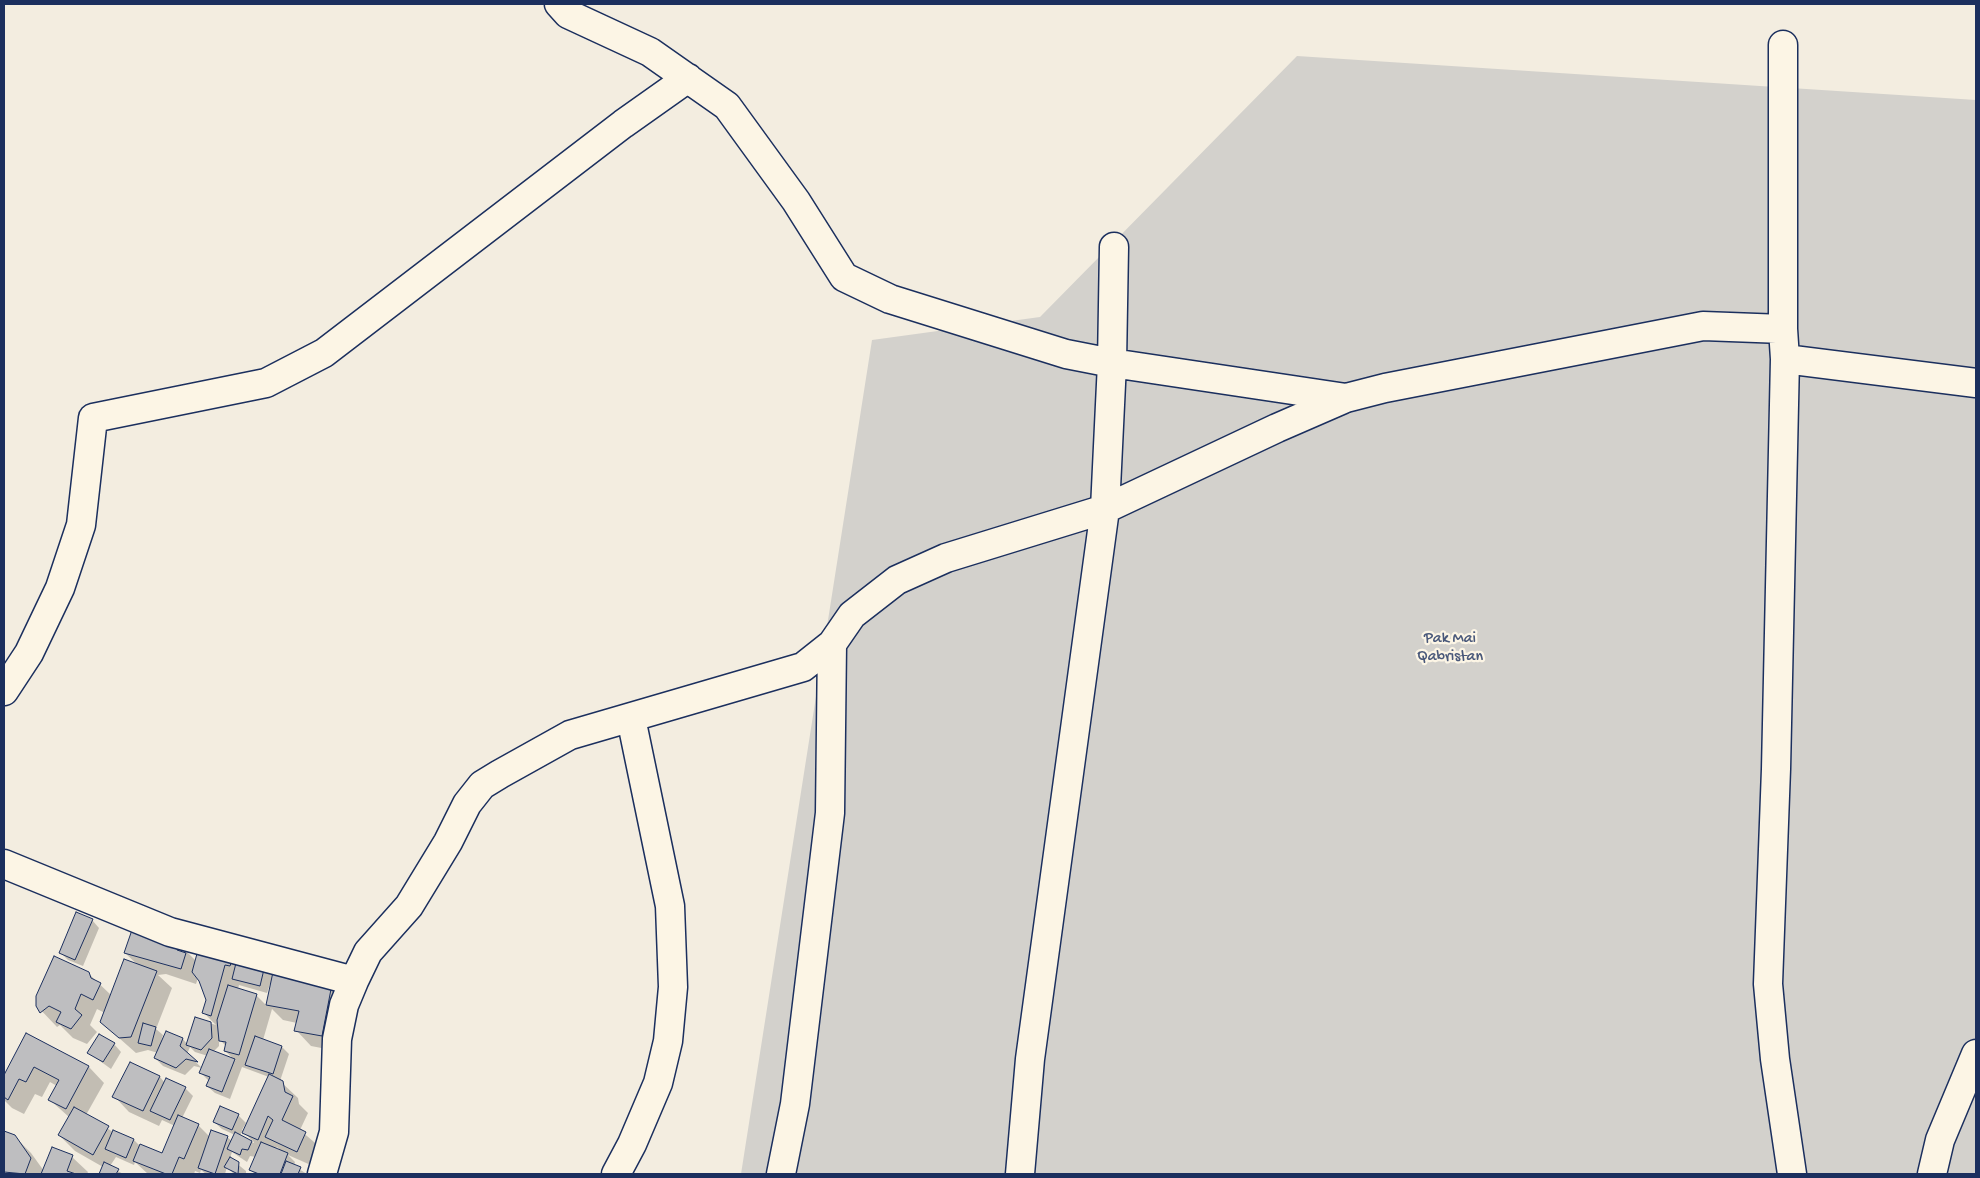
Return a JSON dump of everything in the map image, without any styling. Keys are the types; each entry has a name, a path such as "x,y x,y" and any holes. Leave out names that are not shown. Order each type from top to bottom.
{"street":[{"path":"560,4 568,14 650,52 727,106 796,200 844,277 890,299 1066,354 1112,363 1346,398"},
{"path":"1783,45 1783,330 1786,359 1776,769 1768,984 1775,1060 1792,1174"},
{"path":"4,691 29,653 60,588 81,525 93,418 266,382 324,353 623,124 688,78"},
{"path":"1020,1174 1031,1049 1105,509 1112,363 1114,247"},
{"path":"322,1174 334,1132 337,1039 344,1005 368,952 409,906 448,842 467,804 482,785 570,735 803,667 832,644 852,615 897,580 946,558 1105,509 1277,428 1346,398 1384,388 1704,326 1783,330"},
{"path":"1786,359 1976,383"},
{"path":"781,1174 794,1104 830,813 832,644"},
{"path":"616,1174 632,1144 658,1083 668,1041 673,987 670,906 631,718"},
{"path":"4,864 170,932 354,982"},
{"path":"1932,1174 1940,1140 1976,1054"}],"green space":[{"name":"Pak Mai Qabristan","path":"1297,56 1976,100 1976,1174 741,1174 872,340 1040,317"}],"building":[{"path":"76,912 93,919 75,960 59,953"},
{"path":"133,927 180,943 177,950 186,953 181,969 124,953"},
{"path":"198,950 232,960 230,966 225,965 211,1016 202,1013 206,1000 199,981 192,972"},
{"path":"54,956 89,972 91,978 101,983 93,1000 81,994 75,1009 82,1015 71,1029 56,1022 61,1012 49,1006 40,1013 36,1006 36,996"},
{"path":"124,959 157,971 131,1037 119,1038 100,1022"},
{"path":"237,959 265,965 260,986 232,979"},
{"path":"273,972 332,984 322,1036 294,1031 299,1011 266,1005"},
{"path":"228,985 257,994 239,1055 224,1051 226,1042 219,1041 217,1020"},
{"path":"195,1017 211,1022 212,1038 201,1050 186,1045"},
{"path":"143,1023 156,1027 151,1046 138,1043"},
{"path":"166,1031 183,1038 180,1046 198,1062 186,1059 176,1068 154,1058"},
{"path":"26,1033 89,1066 66,1109 48,1100 59,1080 34,1067 26,1082 19,1079 8,1100 4,1097 4,1075"},
{"path":"99,1034 115,1043 103,1062 87,1053"},
{"path":"255,1036 282,1046 273,1074 245,1065"},
{"path":"209,1049 235,1059 222,1092 206,1086 210,1077 199,1073"},
{"path":"130,1062 160,1076 143,1111 112,1097"},
{"path":"269,1074 283,1081 285,1092 293,1096 282,1120 306,1132 297,1152 265,1137 273,1120 268,1116 258,1140 242,1133"},
{"path":"166,1078 186,1087 170,1120 150,1111"},
{"path":"220,1106 239,1114 232,1130 213,1122"},
{"path":"74,1107 109,1126 93,1155 58,1135"},
{"path":"178,1115 199,1124 184,1159 179,1157 172,1174 166,1174 133,1161 140,1144 162,1153"},
{"path":"113,1130 134,1139 126,1158 105,1149"},
{"path":"211,1130 228,1136 215,1174 198,1168"},
{"path":"4,1131 15,1135 31,1158 25,1174 4,1172"},
{"path":"235,1132 252,1141 248,1150 242,1149 240,1155 227,1149"},
{"path":"261,1142 288,1153 280,1174 259,1174 249,1170"},
{"path":"52,1147 73,1155 67,1171 76,1174 41,1174"},
{"path":"230,1157 239,1162 238,1174 224,1167"},
{"path":"286,1161 301,1167 298,1174 281,1174"},
{"path":"104,1162 119,1169 116,1174 99,1174"}]}
